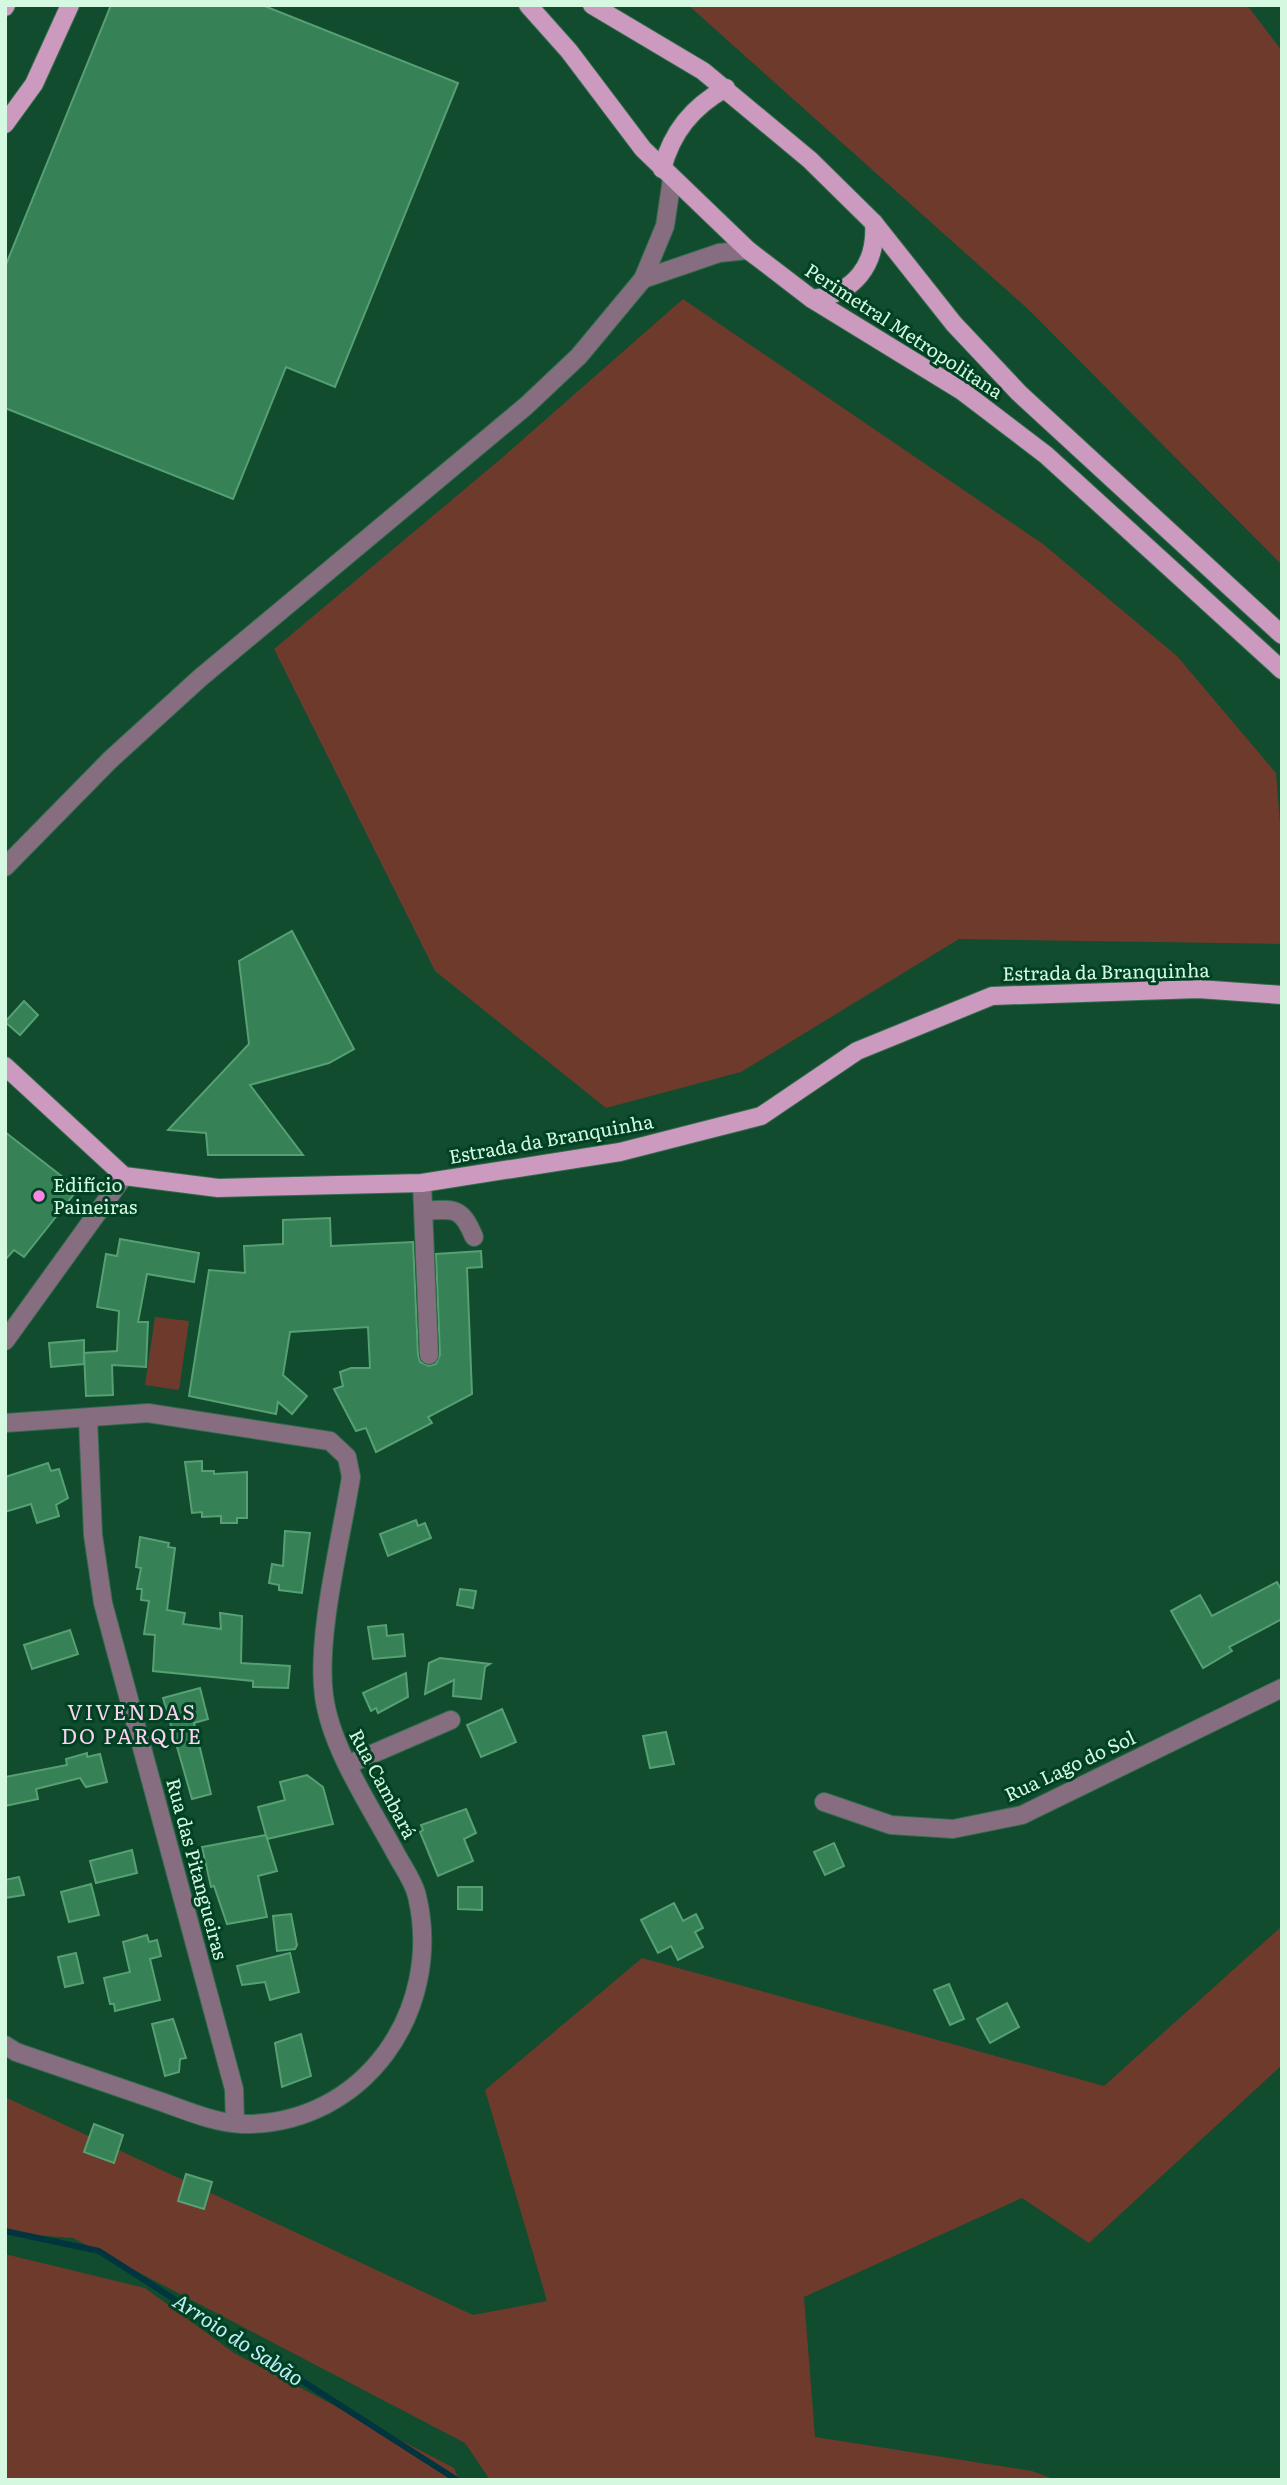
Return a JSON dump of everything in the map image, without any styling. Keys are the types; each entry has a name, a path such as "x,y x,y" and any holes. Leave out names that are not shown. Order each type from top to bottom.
{"main road":[{"path":"5,124 34,84 69,5"},
{"name":"Perimetral Metropolitana","path":"528,5 569,51 625,128 667,174 748,250 812,299 962,391 1005,422 1046,455 1282,670"},
{"name":"Perimetral Metropolitana","path":"592,5 661,44 726,88 810,160 874,223 954,324 1018,393 1282,635"},
{"path":"667,174 682,124 702,104 726,88"},
{"path":"812,299 837,294 858,279 874,247 874,223"},
{"name":"Estrada da Branquinha","path":"124,1176 218,1188 422,1184 620,1152 761,1116 857,1051 992,996 1198,989 1282,995"},
{"path":"5,1066 124,1176"}],"street":[{"path":"5,867 110,760 200,678 526,406 579,356 643,279 665,226 667,174"},
{"path":"643,279 719,253 748,250"},
{"path":"5,1341 124,1176"},
{"path":"422,1184 429,1355"},
{"path":"425,1211 447,1209 460,1212 467,1219 474,1237"},
{"name":"Rua Cambará","path":"5,1423 148,1413 330,1441 347,1457 351,1477 323,1661 324,1695 331,1729 417,1894 424,1941 412,2009 388,2053 357,2085 316,2109 279,2122 235,2123 205,2117 16,2052 5,2045"},
{"name":"Rua das Pitangueiras","path":"88,1419 93,1535 103,1603 234,2089 235,2123"},
{"name":"Rua Lago do Sol","path":"824,1802 891,1825 929,1828 953,1829 1022,1815 1282,1688"},
{"path":"349,1764 451,1720"}],"shaded area":[{"path":"688,5 1247,5 1282,51 1282,565 1029,310"},
{"path":"683,299 1043,544 1177,656 1276,773 1282,849 1282,944 959,939 741,1072 606,1108 435,971 274,649 503,457"},
{"path":"155,1317 189,1321 179,1390 145,1385"},
{"path":"1282,1926 1282,2065 1089,2243 1022,2198 804,2297 815,2437 1032,2471 1056,2480 490,2480 465,2443 73,2238 5,2233 5,2097 473,2315 547,2301 485,2090 642,1958 1104,2086"},
{"path":"5,2254 145,2288 234,2353 454,2468 459,2480 5,2480"}],"building":[{"path":"111,5 262,5 458,83 335,387 286,367 233,499 5,408 5,267"},
{"path":"292,931 354,1049 329,1063 250,1085 303,1155 208,1155 206,1133 168,1130 249,1044 239,961"},
{"path":"24,1001 38,1015 20,1035 5,1022"},
{"name":"Edifício Paineiras","path":"5,1132 78,1189 24,1257 14,1250 5,1260"},
{"path":"330,1218 331,1246 413,1242 418,1355 420,1362 429,1366 436,1364 440,1355 436,1254 481,1251 482,1267 467,1268 472,1394 428,1417 432,1423 376,1452 366,1428 356,1431 334,1389 343,1386 340,1372 351,1368 370,1368 368,1327 290,1332 283,1375 307,1396 292,1414 278,1402 276,1414 189,1396 209,1270 245,1273 244,1246 283,1244 283,1220"},
{"path":"120,1239 199,1253 194,1282 147,1274 138,1322 148,1322 146,1367 112,1365 113,1395 86,1396 84,1353 117,1351 119,1311 97,1307 106,1254 117,1256"},
{"path":"84,1340 84,1364 51,1367 49,1343"},
{"path":"202,1461 202,1471 214,1471 214,1474 247,1472 247,1518 237,1518 237,1523 221,1523 221,1516 202,1517 202,1512 192,1513 185,1462"},
{"path":"48,1463 51,1471 59,1469 68,1498 56,1505 59,1516 37,1523 31,1504 5,1512 5,1477"},
{"path":"416,1520 418,1526 425,1523 431,1538 388,1556 380,1534"},
{"path":"285,1531 310,1533 302,1593 279,1590 279,1585 269,1583 272,1564 283,1566"},
{"path":"140,1537 169,1543 168,1547 175,1548 167,1610 185,1613 183,1624 221,1629 220,1613 242,1616 241,1663 290,1666 288,1688 253,1687 253,1681 153,1671 155,1635 144,1634 149,1601 141,1600 142,1589 137,1589 141,1568 136,1567"},
{"path":"1277,1582 1282,1591 1282,1619 1229,1647 1232,1651 1203,1668 1171,1611 1200,1595 1212,1616"},
{"path":"460,1589 476,1591 473,1608 457,1605"},
{"path":"386,1625 387,1636 403,1634 405,1656 373,1659 368,1627"},
{"path":"70,1630 78,1654 32,1669 24,1645"},
{"path":"440,1658 490,1664 485,1667 481,1699 453,1696 454,1680 425,1694 429,1663"},
{"path":"406,1673 408,1697 378,1713 376,1708 371,1711 363,1693"},
{"path":"200,1688 208,1719 194,1723 211,1794 192,1799 163,1698"},
{"path":"502,1709 516,1742 481,1757 467,1725"},
{"path":"666,1732 674,1764 650,1768 643,1736"},
{"path":"87,1753 87,1757 100,1754 107,1782 86,1787 80,1778 36,1789 38,1799 5,1806 5,1777 67,1765 66,1759"},
{"path":"307,1775 323,1787 333,1824 267,1839 258,1807 285,1800 280,1782"},
{"path":"466,1809 476,1833 464,1839 473,1861 438,1876 420,1832 423,1830 421,1825"},
{"path":"266,1835 277,1871 258,1876 267,1917 227,1924 214,1886 211,1887 202,1847"},
{"path":"834,1843 844,1866 825,1875 814,1852"},
{"path":"132,1850 137,1873 96,1883 90,1861"},
{"path":"19,1877 24,1895 5,1898 5,1880"},
{"path":"91,1884 99,1915 69,1922 61,1892"},
{"path":"458,1887 482,1887 482,1910 458,1909"},
{"path":"674,1903 683,1921 696,1914 703,1928 695,1932 703,1947 678,1960 671,1946 658,1953 641,1920"},
{"path":"291,1914 297,1945 295,1949 277,1951 273,1916"},
{"path":"147,1935 149,1942 157,1940 161,1956 150,1959 160,2000 115,2011 114,2004 110,2004 104,1978 130,1972 123,1942"},
{"path":"76,1953 83,1983 65,1987 58,1957"},
{"path":"290,1953 299,1992 270,2000 265,1982 242,1985 237,1966"},
{"path":"949,1984 964,2019 950,2025 934,1990"},
{"path":"1007,2003 1019,2027 990,2043 977,2019"},
{"path":"173,2019 186,2058 180,2059 179,2072 165,2076 152,2024"},
{"path":"301,2034 311,2076 282,2087 275,2043"},
{"path":"94,2124 123,2135 114,2163 84,2152"},
{"path":"186,2174 212,2182 204,2209 178,2201"}],"waterway":[{"name":"Arroio do Sabão","path":"5,2231 99,2251 457,2480"}],"place":[{"name":"Edifício Paineiras","path":"39,1196"}],"district":[{"name":"VIVENDAS DO PARQUE","path":"132,1725"}]}
